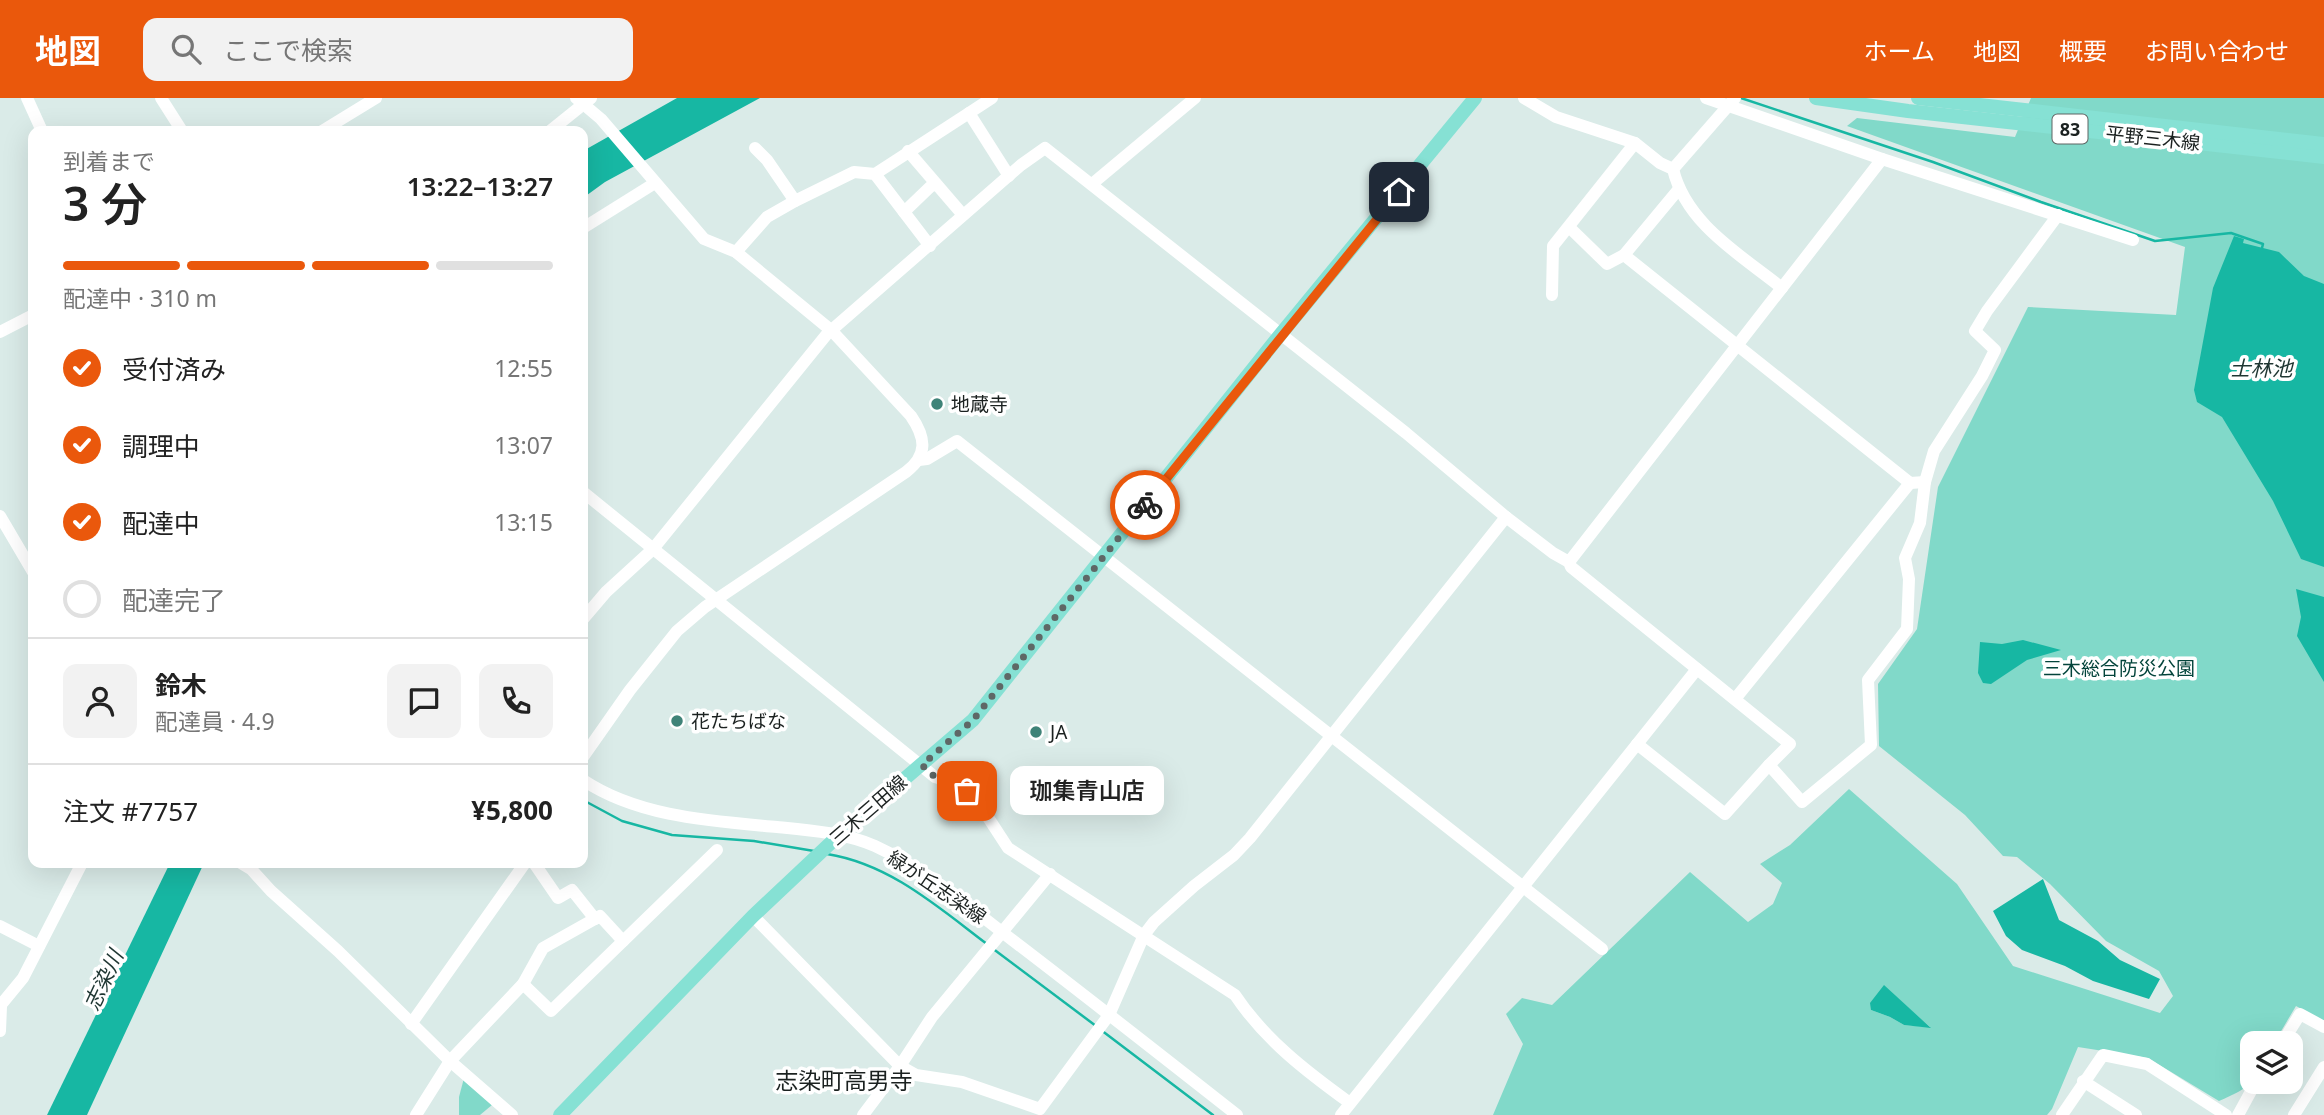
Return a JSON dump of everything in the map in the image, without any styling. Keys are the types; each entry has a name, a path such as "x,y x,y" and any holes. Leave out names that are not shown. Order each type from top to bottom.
{"main road":[{"name":"三木三田線","path":"560,1115 753,916 838,836 973,720 1280,335 1475,98"},
{"name":"平野三木線","path":"1816,98 1908,111 2324,157"},
{"name":"平野三木線","path":"1918,98 2324,144"}],"street":[{"path":"27,98 40,126"},
{"path":"161,98 179,126"},
{"path":"330,126 376,98"},
{"path":"736,252 767,217 854,172 875,174 992,98"},
{"path":"1091,184 1195,98"},
{"path":"1524,98 1556,117 1635,143 1660,163 1673,169"},
{"path":"1706,98 1733,102 1882,159 2133,240"},
{"path":"555,126 584,100 705,239 736,252 832,331 911,416 921,431 919,460"},
{"path":"1673,169 1733,102"},
{"path":"969,113 1009,176"},
{"path":"1552,295 1553,246 1635,143"},
{"path":"755,148 794,201"},
{"path":"588,613 606,592 653,549 832,331 1035,153 1045,148 1406,433 1506,517 1553,554 1569,562 1571,567 1790,744 1726,814 1637,744"},
{"path":"908,151 963,215"},
{"path":"1569,562 1882,159"},
{"path":"1673,169 1678,190 1701,223 1783,288"},
{"path":"875,174 930,246"},
{"path":"588,225 655,183"},
{"path":"904,212 936,184"},
{"path":"1570,228 1607,264 1623,256 1678,190"},
{"path":"1769,765 1802,802 1871,745 1868,680 1907,629 1909,579 1905,558 1920,523 1925,482 1934,450 1982,376 1995,350 1975,331 2058,215"},
{"path":"1623,256 1910,483 1925,482"},
{"path":"0,332 28,318"},
{"path":"588,750 677,631 906,472 919,460 927,459 957,441 1602,949"},
{"path":"1735,699 1910,483"},
{"path":"588,496 935,777 967,791 978,802 1008,848 1235,995 1253,1021 1296,1064 1350,1104"},
{"path":"0,516 28,564"},
{"path":"753,916 900,1066 916,1075 962,1082 1040,1109 1109,1015 1143,935 1154,922 1234,855 1250,838 1506,517"},
{"path":"1341,1115 1697,669"},
{"name":"緑が丘志染線","path":"588,784 633,804 704,820 803,829 874,845 921,872 1237,1115"},
{"path":"523,984 551,1011 718,849"},
{"path":"0,1031 1,1006 23,978 79,868"},
{"path":"249,868 450,1061 512,1115"},
{"path":"411,1024 521,868"},
{"path":"537,868 558,898 572,890 595,919"},
{"path":"863,1115 932,1017 1050,874"},
{"path":"416,1115 450,1061 523,984 543,948 600,916 623,941"},
{"path":"0,926 39,946"},
{"path":"2289,1031 2300,1014 2324,1027"},
{"path":"2062,1115 2103,1055 2147,1064 2226,1115"},
{"path":"2294,1115 2324,1067"},
{"path":"2083,1081 2136,1115"},
{"path":"2238,1115 2249,1094"}],"green space":[{"name":"三木総合防災公園","path":"2031,98 2324,98 2324,1021 2296,1006 2281,1031 2240,1031 2240,1090 2219,1101 2148,1058 2078,1047 2047,1115 1493,1115 1523,1044 1506,1014 1522,998 1552,1005 1690,872 1748,922 1773,904 1782,883 1760,864 1790,845 1849,789 1957,884 2013,966 2160,1013 2173,996 2159,971 2106,941 2050,884 2017,857 2003,856 1965,815 1879,746 1878,684 1917,629 1938,487 2028,307 2176,315 2185,247 1847,126 1857,118 2015,137","holes":["1884,986 1930,1027 1904,1025 1871,1010"]},
{"path":"464,1078 492,1105 480,1115 459,1115 459,1097"}],"water":[{"path":"677,98 760,98 605,182 588,194 588,148"},
{"name":"士林池","path":"2234,236 2244,239 2243,243 2279,252 2304,276 2324,284 2324,567 2301,559 2273,501 2222,417 2197,402 2194,390 2213,288"},
{"path":"2296,589 2324,597 2324,682 2297,636 2301,617"},
{"path":"2023,640 2061,650 2027,660 1991,684 1983,683 1978,673 1980,642 2002,644"},
{"path":"168,868 202,868 87,1115 47,1115"},
{"path":"2043,879 2059,920 2098,941 2120,960 2160,979 2149,999 2093,981 2065,966 2022,950 2006,936 1993,911"},
{"path":"1884,985 1931,1028 1904,1025 1871,1010 1870,1003"}],"waterway":[{"path":"1741,98 1933,162 2155,241 2231,233 2263,244 2262,248"},
{"path":"588,803 622,821 672,835 754,841 814,851"},
{"path":"827,854 850,859 892,877 987,944"},
{"path":"992,948 1096,1026"},
{"path":"1101,1030 1213,1115"}],"way so far":[{"path":"967,791 935,777 922,765 973,720 1145,505"}],"place":[{"name":"地蔵寺","path":"937,404"},
{"name":"花たちばな","path":"677,721"},
{"name":"JA","path":"1036,732"},
{"name":"珈集青山店","path":"967,791"}],"district":[{"name":"志染町高男寺","path":"844,1080"}],"route":[{"path":"1145,505 1280,335 1399,192"}],"water label":[{"name":"志染川","path":"103,980"}]}
